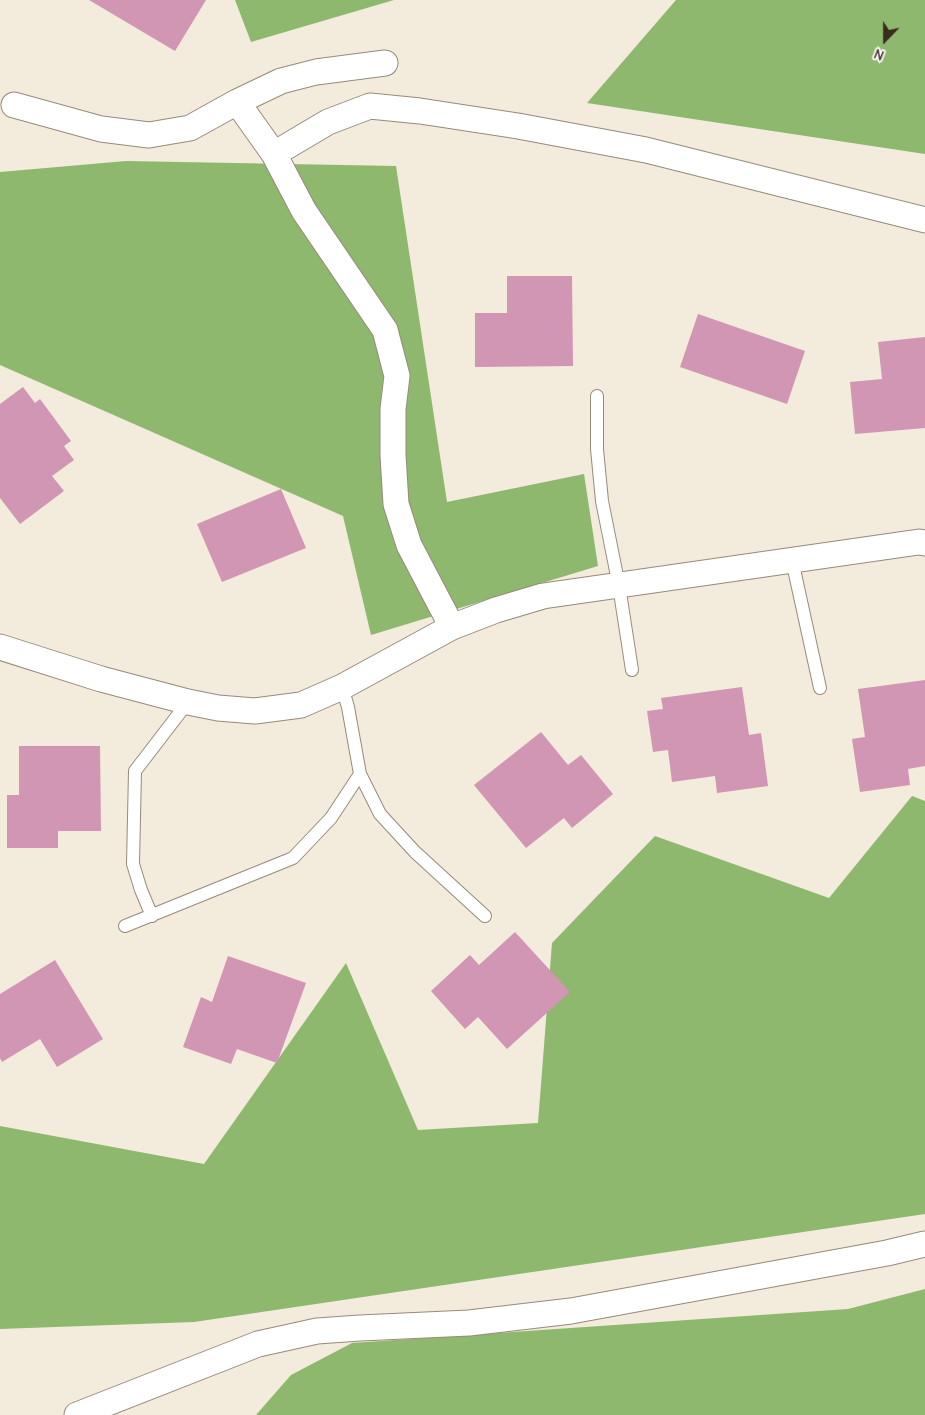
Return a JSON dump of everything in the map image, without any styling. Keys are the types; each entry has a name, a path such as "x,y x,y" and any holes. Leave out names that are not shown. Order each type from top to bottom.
{"street":[{"path":"14,105 101,129 149,135 190,128 237,102 281,82 316,72 385,63"},
{"path":"237,102 274,154 304,211 385,330 397,376 393,409 396,504 409,545 452,627"},
{"path":"274,154 328,122 370,106 420,111 518,126 646,150 925,220"},
{"path":"0,647 91,676 188,702 218,708 255,711 301,705 342,687 452,627 496,610 543,596 919,542 925,543"},
{"path":"77,1415 258,1344 317,1331 469,1324 571,1311 887,1253 925,1244"}],"lane":[{"path":"596,396 597,449 602,501 632,670"},
{"path":"792,560 820,688"},
{"path":"342,687 348,707 360,774 380,814 415,852 485,916"},
{"path":"152,916 133,864 135,771 188,702"},
{"path":"125,926 293,858 331,818 360,774"}],"green space":[{"path":"235,0 394,0 251,42"},
{"path":"676,0 925,0 925,154 587,103"},
{"path":"126,161 396,166 447,502 584,474 598,566 371,635 343,516 0,365 0,172"},
{"path":"912,796 925,801 925,1214 194,1322 0,1329 0,1126 204,1164 346,963 418,1130 538,1123 552,943 655,836 829,898"},
{"path":"925,1289 925,1415 256,1415 291,1375 352,1343 848,1309"}],"building":[{"path":"89,0 206,0 175,51"},
{"path":"507,276 572,276 573,366 475,367 475,313 507,313"},
{"path":"698,314 805,351 787,404 680,367"},
{"path":"925,337 925,428 855,434 850,382 882,379 878,342"},
{"path":"23,387 35,403 40,399 71,441 64,446 74,460 52,476 64,491 20,524 0,498 0,404"},
{"path":"281,489 306,548 222,582 197,524"},
{"path":"925,680 925,766 908,769 910,785 860,792 852,739 865,737 858,689"},
{"path":"742,687 749,735 761,733 768,786 717,793 715,776 672,782 668,750 653,752 647,711 663,709 661,698"},
{"path":"541,732 568,765 581,755 613,794 572,828 564,818 526,848 474,785"},
{"path":"19,746 100,746 101,831 58,831 58,848 7,848 7,795 19,795"},
{"path":"515,932 570,992 507,1049 478,1017 465,1029 431,991 470,955 479,965"},
{"path":"228,956 306,983 277,1063 237,1049 231,1064 183,1047 201,997 212,1002"},
{"path":"55,960 103,1039 57,1067 40,1039 2,1062 0,1058 0,994"}]}
